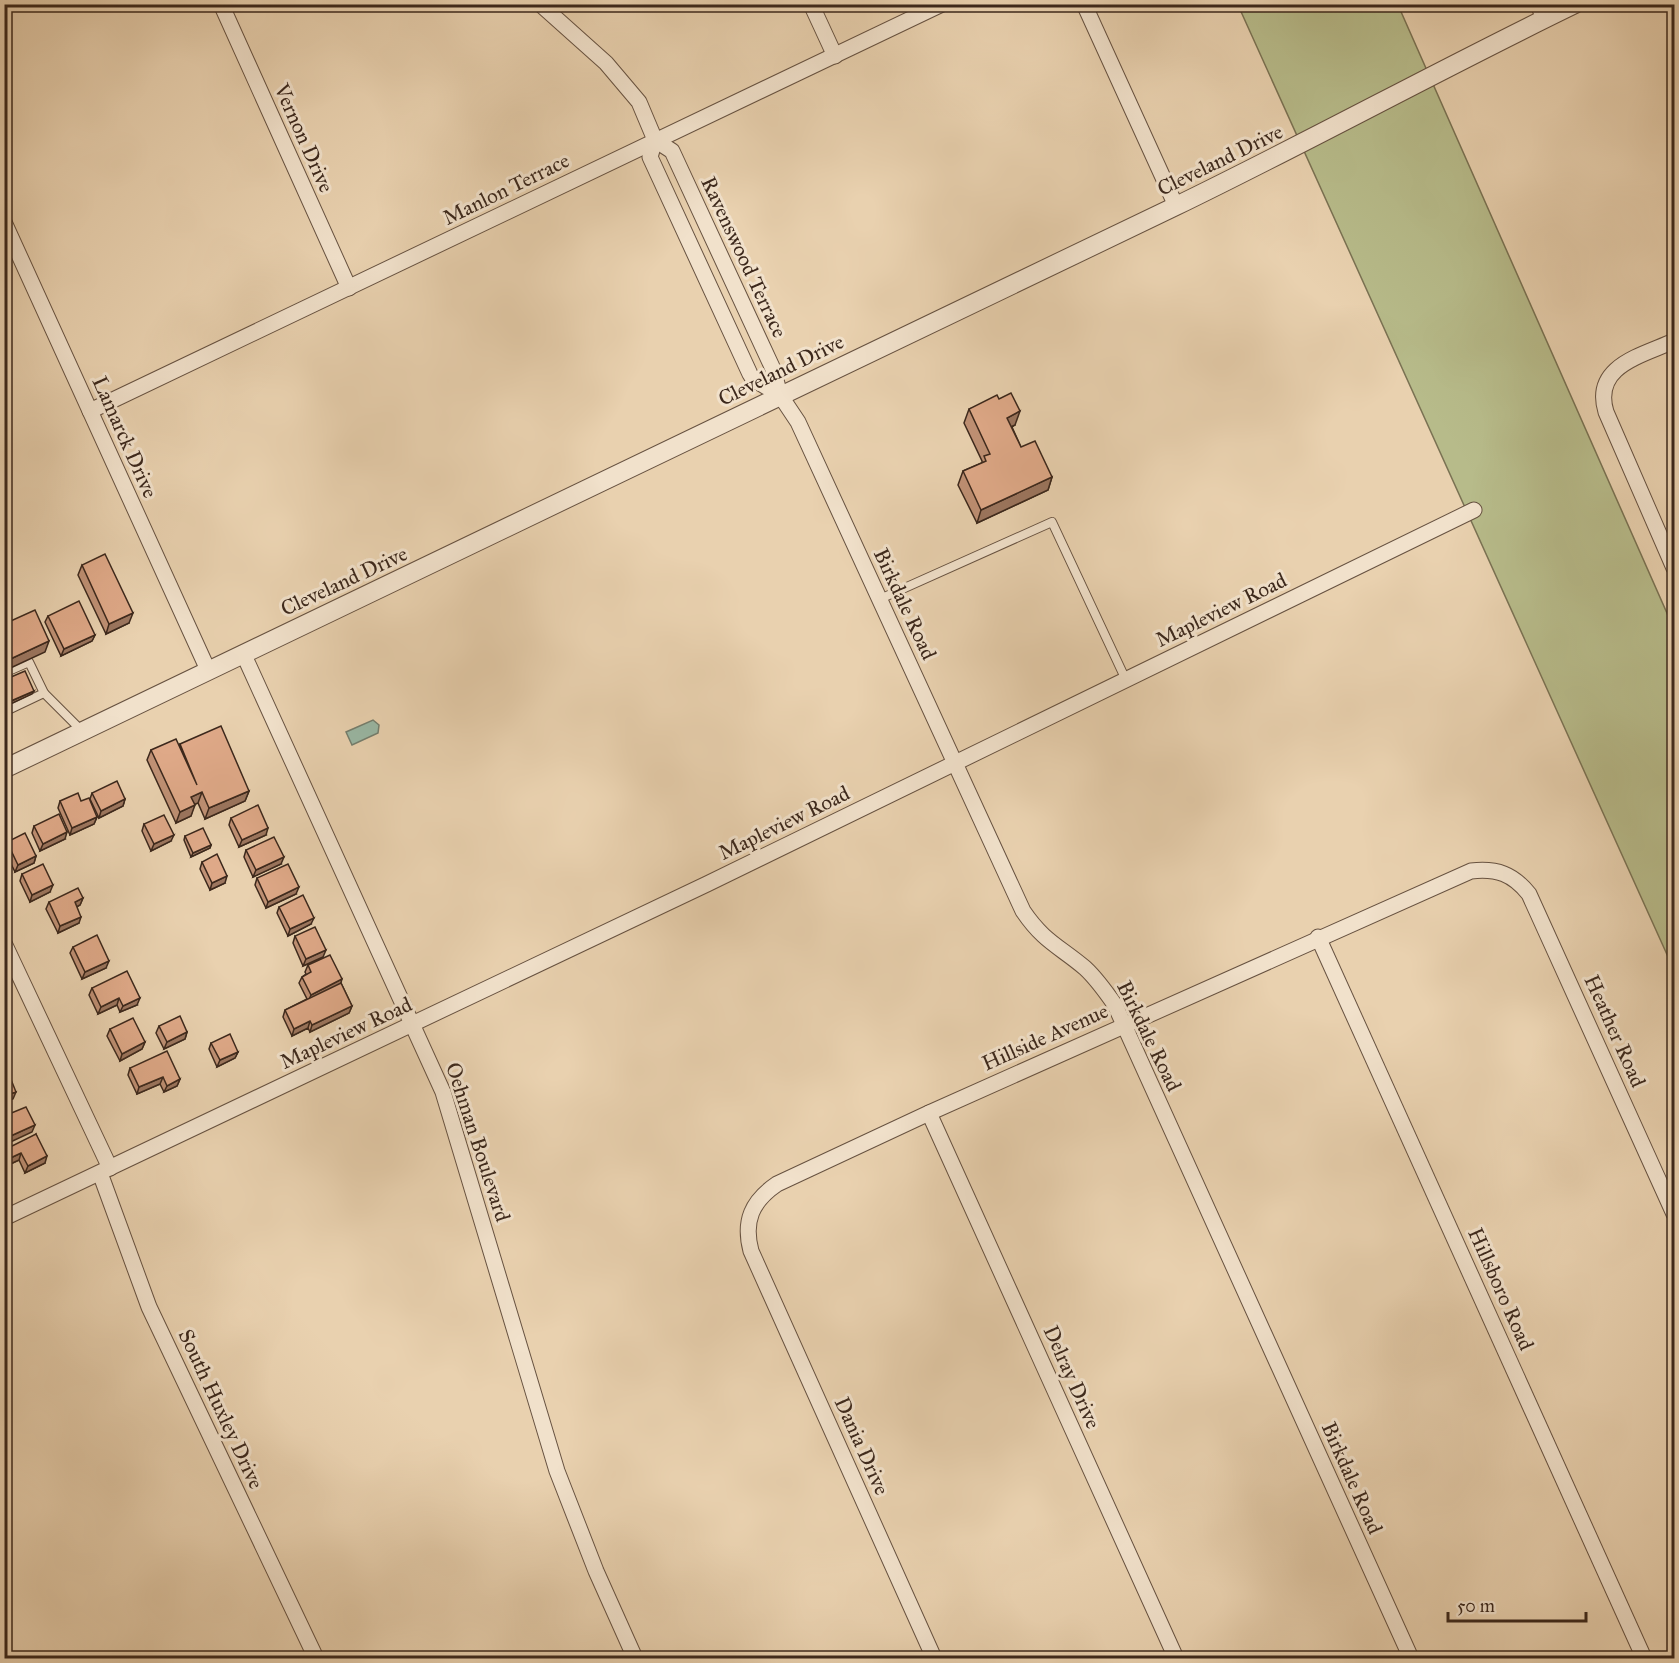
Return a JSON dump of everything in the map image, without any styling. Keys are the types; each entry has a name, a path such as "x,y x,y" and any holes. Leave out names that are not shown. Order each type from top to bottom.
{"street":[{"name":"Vernon Drive","path":"222,4 349,288"},
{"name":"Ravenswood Terrace","path":"540,4 606,63 639,102 655,140 650,157 753,379 780,395"},
{"path":"811,4 835,56"},
{"name":"Manlon Terrace","path":"90,411 942,4"},
{"path":"1084,4 1176,206"},
{"name":"Cleveland Drive","path":"4,769 1176,206 1541,12 1575,4"},
{"name":"Ravenswood Terrace","path":"655,140 670,147 773,369 780,395"},
{"name":"Lamarck Drive","path":"4,222 208,670"},
{"path":"701,266 721,256"},
{"path":"1674,341 1618,367 1609,375 1602,392 1606,412 1674,568"},
{"name":"Birkdale Road","path":"780,395 798,422 1023,911 1035,929 1053,946 1084,968 1100,983 1115,1005 1411,1659"},
{"name":"Mapleview Road","path":"4,1218 414,1024 1474,510"},
{"name":"Oehman Boulevard","path":"243,653 414,1024 443,1092 557,1471 596,1571 635,1659"},
{"name":"Hillside Avenue","path":"751,1251 747,1236 748,1220 762,1194 777,1184 1124,1025 1471,871 1487,869 1506,873"},
{"name":"Heather Road","path":"1506,873 1519,882 1529,894 1674,1215"},
{"name":"Hillsboro Road","path":"1318,938 1644,1659"},
{"name":"South Huxley Drive","path":"4,943 105,1171 149,1307 316,1659"},
{"name":"Delray Drive","path":"929,1113 1171,1657"},
{"name":"Dania Drive","path":"751,1251 934,1659"}],"lane":[{"path":"880,599 1052,522 1126,680"},
{"path":"4,673 29,662 44,693 82,731"},
{"path":"5,710 44,693"}],"green space":[{"path":"1238,5 1398,5 1674,629 1674,970"}],"shaded area":[{"path":"373,720 379,725 378,733 352,745 346,732"}],"building":[{"path":"1011,393 1020,411 1007,418 1021,447 1035,441 1052,477 981,510 963,471 986,461 984,456 990,454 969,409 997,395 999,399"},
{"path":"105,554 133,613 109,624 82,565"},
{"path":"79,601 95,635 64,649 48,616"},
{"path":"35,610 49,641 4,662 4,624"},
{"path":"25,671 34,691 4,704 4,680"},
{"path":"221,726 249,791 209,808 202,792 191,797 195,805 180,812 151,750 176,739 197,785 180,744"},
{"path":"117,781 125,799 101,811 92,793"},
{"path":"78,793 81,801 89,798 97,817 72,828 60,801"},
{"path":"258,805 268,828 242,840 231,818"},
{"path":"59,814 67,832 43,844 34,826"},
{"path":"164,815 174,835 154,844 144,824"},
{"path":"203,828 211,845 193,853 185,836"},
{"path":"25,833 36,856 18,865 7,842"},
{"path":"274,837 284,857 256,870 246,850"},
{"path":"217,854 227,876 212,883 202,862"},
{"path":"43,864 53,885 32,895 22,874"},
{"path":"288,864 299,887 268,902 257,878"},
{"path":"78,888 83,898 75,902 81,917 60,926 49,902"},
{"path":"303,895 314,918 290,929 279,907"},
{"path":"315,927 326,950 306,959 295,936"},
{"path":"97,935 109,961 85,972 73,947"},
{"path":"330,955 342,979 311,995 302,977 311,972 308,965"},
{"path":"127,971 140,998 123,1006 119,998 101,1007 92,988"},
{"path":"341,983 352,1006 312,1025 310,1021 294,1029 285,1010"},
{"path":"180,1016 187,1032 167,1042 159,1026"},
{"path":"133,1018 145,1042 122,1054 110,1029"},
{"path":"230,1034 238,1052 220,1060 211,1043"},
{"path":"167,1051 180,1079 167,1086 163,1077 139,1087 130,1068"},
{"path":"8,1072 16,1092 4,1096 4,1073"},
{"path":"26,1107 35,1125 4,1139 4,1116"},
{"path":"36,1134 47,1156 28,1166 21,1153 4,1161 4,1150"}]}
